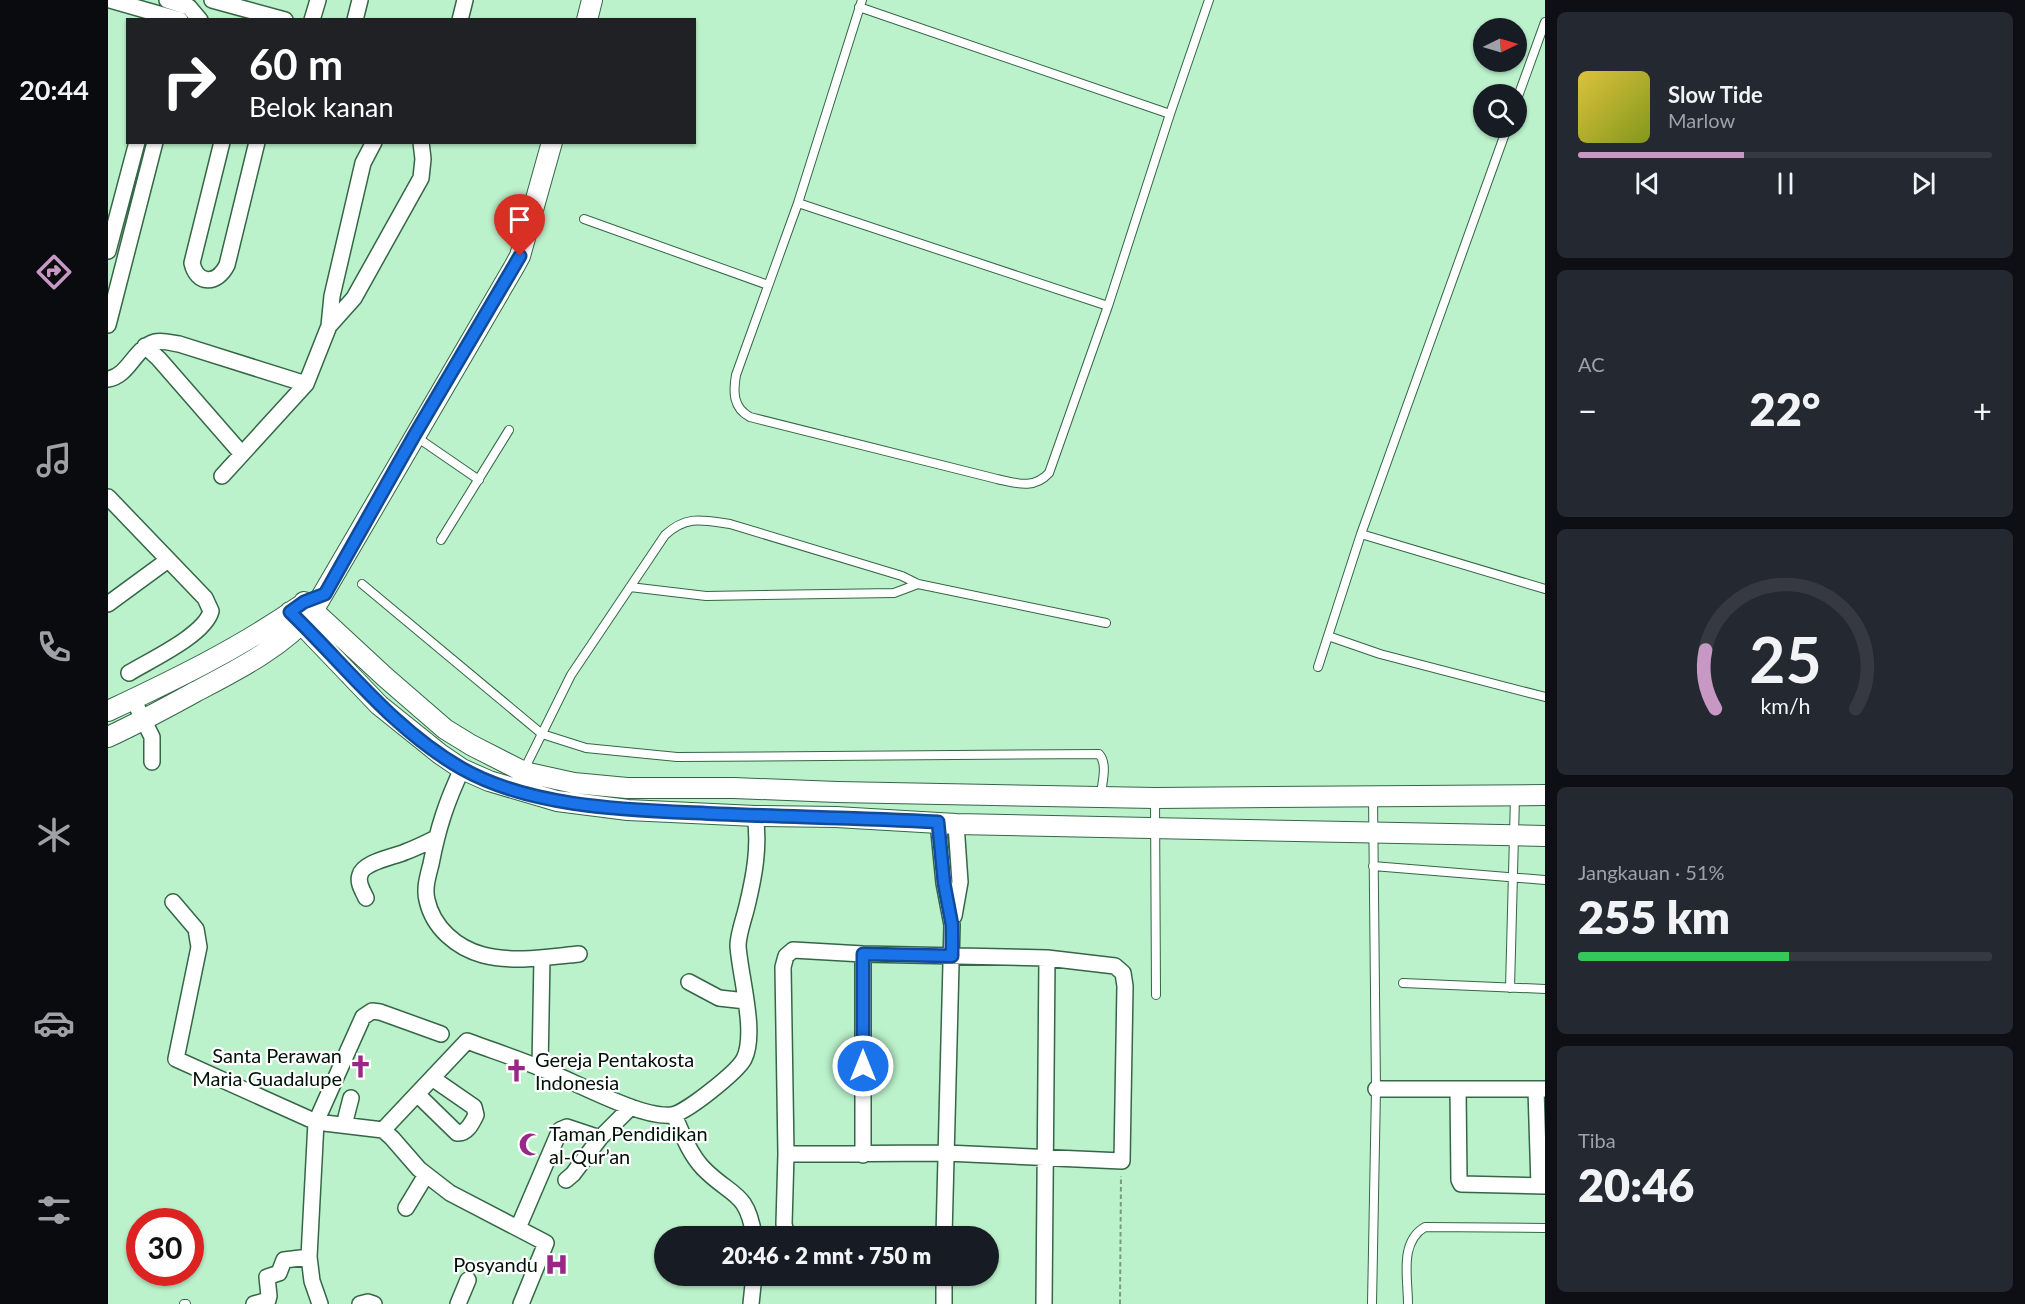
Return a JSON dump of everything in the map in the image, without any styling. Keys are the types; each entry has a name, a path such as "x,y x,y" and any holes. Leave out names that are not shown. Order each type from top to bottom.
{"street":[{"path":"110,0 178,9 196,18"},
{"path":"212,0 278,18"},
{"path":"313,18 318,0"},
{"path":"356,18 360,0"},
{"path":"460,18 465,0"},
{"path":"588,18 592,0"},
{"path":"108,251 136,144"},
{"path":"108,325 154,144"},
{"path":"222,144 192,263 197,275 204,279 216,279 222,275 226,265 256,144"},
{"path":"222,476 306,384 329,326 332,296 363,163 373,144"},
{"path":"329,326 354,298 421,178 423,159 421,144"},
{"path":"108,737 232,674 325,594 414,436 520,256 551,144"},
{"path":"108,379 119,377 145,346 158,341 179,344 306,384"},
{"path":"145,346 242,453"},
{"path":"109,499 205,598 211,611 204,624 185,639 129,673"},
{"path":"108,604 168,560"},
{"path":"108,711 303,612"},
{"path":"303,612 379,705 424,742 462,769 516,790 557,801 628,810 947,823 1545,836"},
{"path":"303,612 385,677 445,729 524,772 574,783 612,787 1155,798 1545,795"},
{"path":"134,699 153,743 152,762"},
{"path":"462,769 443,812 426,885 426,899 437,925 464,947 483,955 502,958 542,958 579,954"},
{"path":"836,817 837,792"},
{"path":"383,1130 467,1041 540,1068 631,1107 661,1114 674,1115 721,1083 744,1059 749,1026 738,944 753,882 757,832 755,816"},
{"path":"944,1226 952,925 960,882 947,823"},
{"path":"366,898 359,882 360,872 363,869 436,838"},
{"path":"173,902 196,929 199,947 176,1059 316,1122 383,1130 426,1174 463,1201 546,1243 521,1304"},
{"path":"784,1226 786,1154 783,967 786,956 793,950 1047,958 1115,966 1123,973 1125,986 1122,1161 946,1153 786,1154"},
{"path":"862,1155 863,954"},
{"path":"540,1068 542,958"},
{"path":"1044,1304 1047,958"},
{"path":"689,982 719,998 746,1001"},
{"path":"320,1304 312,1281 309,1257 316,1122 363,1017 369,1013 380,1012 441,1034"},
{"path":"417,1094 457,1133 463,1133 468,1129 477,1115 474,1107 432,1078"},
{"path":"1376,1089 1458,1089 1541,1089 1542,1186 1461,1184 1459,1180 1458,1089"},
{"path":"344,1125 351,1098"},
{"path":"566,1180 600,1138 631,1107"},
{"path":"674,1115 694,1157 741,1199 752,1226"},
{"path":"518,1228 560,1130 567,1127 600,1138"},
{"path":"406,1208 426,1174"},
{"path":"254,1304 268,1300 267,1277 279,1273 284,1260 309,1257"},
{"path":"458,1304 468,1280"},
{"path":"751,1304 753,1286"},
{"path":"944,1286 944,1304"},
{"path":"360,1304 368,1302 374,1304"}],"lane":[{"path":"1170,114 860,4 798,203 735,384 733,393 742,413 750,417 997,479 1030,485 1043,479 1049,473 1108,306 1209,0"},
{"path":"1523,84 1545,22"},
{"path":"1318,667 1361,534 1503,138"},
{"path":"798,203 1108,306"},
{"path":"584,219 768,285"},
{"path":"441,540 510,430"},
{"path":"414,436 479,480"},
{"path":"516,790 570,675 665,535 675,525 687,520 730,524 902,576 918,584 1106,623"},
{"path":"1361,534 1545,589"},
{"path":"362,584 542,734 586,748 677,757 1099,754 1104,767 1101,796"},
{"path":"630,587 706,596 894,593 918,584"},
{"path":"1328,636 1380,654 1545,697"},
{"path":"1372,1304 1376,1089 1373,795"},
{"path":"1509,988 1515,795"},
{"path":"1155,798 1156,995"},
{"path":"1373,866 1545,880"},
{"path":"1403,983 1545,989"},
{"path":"1408,1304 1408,1247 1413,1236 1425,1227 1545,1228"}],"path":[{"path":"1120,1304 1122,1161"}],"place":[{"name":"Santa Perawan Maria Guadalupe","path":"360,1067"},
{"name":"Gereja Pentakosta Indonesia","path":"517,1071"},
{"name":"Taman Pendidikan al-Qur’an","path":"531,1145"},
{"name":"Posyandu","path":"556,1265"}],"route":[{"path":"520,256 414,436 325,594 304,602 290,612 379,705 424,742 462,769 527,794 557,801 628,810 938,822 944,883 952,925 952,956 863,954 863,1066"}]}
